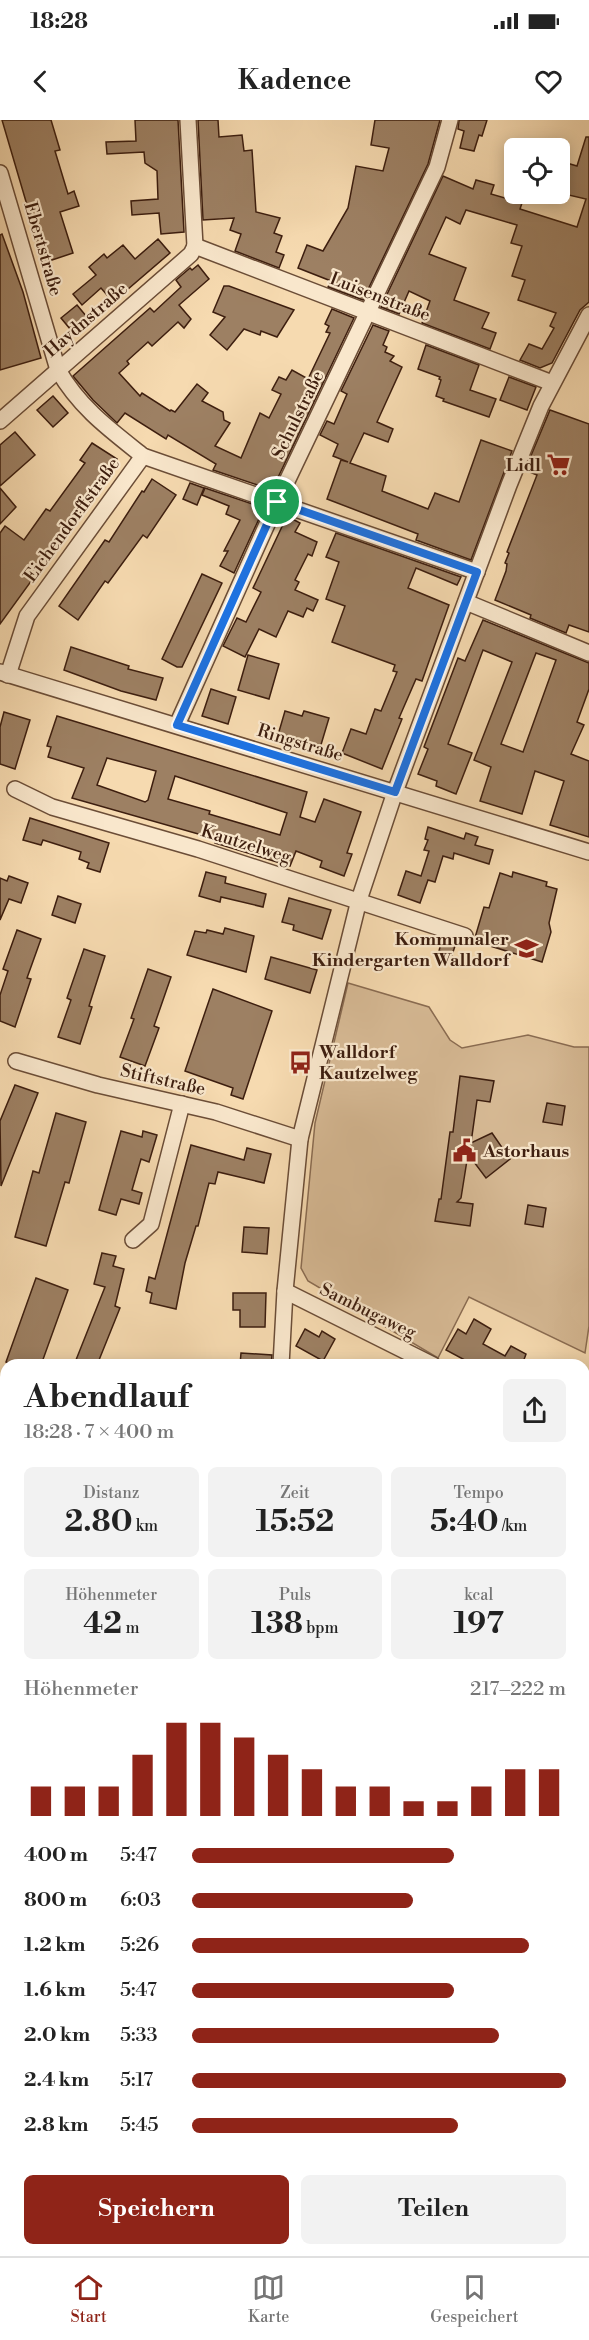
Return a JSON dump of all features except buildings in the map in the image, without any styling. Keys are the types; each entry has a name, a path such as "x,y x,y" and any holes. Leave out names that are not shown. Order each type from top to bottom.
{"street":[{"path":"188,120 195,246"},
{"name":"Schulstraße","path":"177,725 277,502 437,166 450,120"},
{"name":"Ebertstraße","path":"0,173 58,370 76,398 108,429 143,456 477,572"},
{"name":"Luisenstraße","path":"195,246 367,314 552,383"},
{"name":"Haydnstraße","path":"0,421 191,254 195,246"},
{"path":"281,1359 285,1291 300,1139 359,900 395,792 508,485 552,383 589,315"},
{"name":"Eichendorffstraße","path":"4,673 27,616 143,456"},
{"path":"465,602 589,653"},
{"name":"Ringstraße","path":"4,673 589,852"},
{"name":"Kautzelweg","path":"15,789 52,807 198,849 465,936"},
{"name":"Stiftstraße","path":"16,1061 98,1085 182,1104 300,1139"},
{"path":"133,1240 150,1224 182,1104"},
{"name":"Sambugaweg","path":"285,1291 421,1359"}],"shaded area":[{"path":"348,983 429,1007 450,1040 462,1048 528,1035 574,1047 589,1047 589,1326 585,1353 469,1297 438,1358 308,1281 301,1268 315,1123"}],"place":[{"name":"Lidl","path":"559,465"},
{"name":"Kommunaler Kindergarten Walldorf","path":"527,949"},
{"name":"Walldorf Kautzelweg","path":"301,1062"},
{"name":"Astorhaus","path":"465,1151"}],"route":[{"path":"277,502 477,572 395,792 177,725 277,502"}]}
